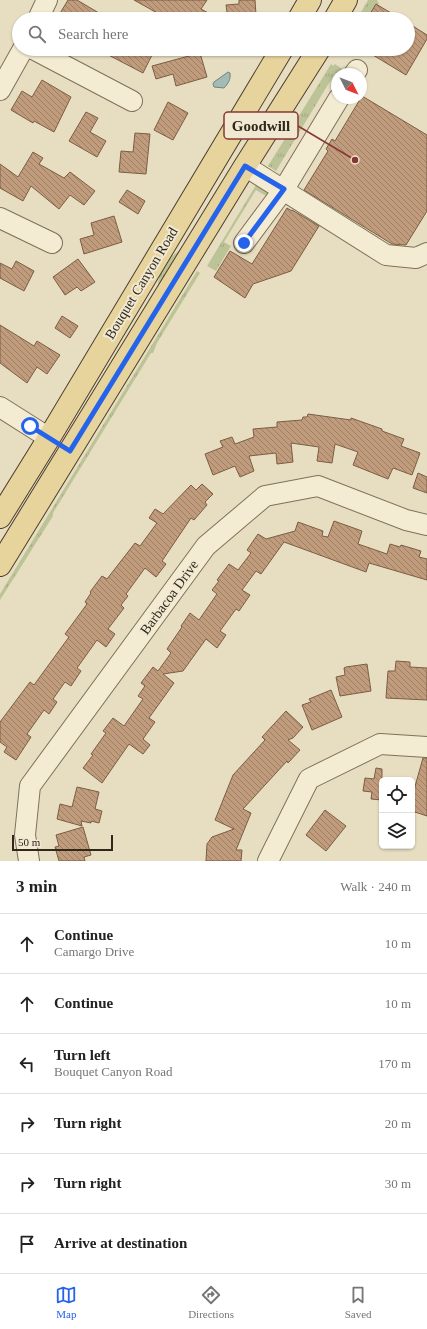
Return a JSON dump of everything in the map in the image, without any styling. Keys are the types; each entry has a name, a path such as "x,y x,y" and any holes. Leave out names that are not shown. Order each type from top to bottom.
{"main road":[{"path":"303,12 310,0"},
{"path":"340,12 346,0"},
{"name":"Bouquet Canyon Road","path":"0,517 278,56"},
{"name":"Bouquet Canyon Road","path":"0,565 245,166 315,56"},
{"path":"220,152 245,166"},
{"path":"49,438 70,451"}],"street":[{"path":"41,12 47,0"},
{"path":"0,90 19,56"},
{"path":"46,56 132,101"},
{"path":"244,243 284,189 335,104"},
{"path":"245,166 284,189 386,255 416,258 427,253"},
{"path":"0,218 52,243"},
{"path":"0,407 49,438"},
{"name":"Barbacoa Drive","path":"29,861 25,835 30,786 206,546 265,496 318,486 406,520 427,525"},
{"path":"268,861 309,779 380,744 427,747"}],"green space":[{"path":"368,0 378,0 378,5 376,4 371,12 361,12"},
{"path":"331,64 333,66 335,64 341,68 331,68 331,80 276,171 268,166"},
{"path":"256,185 269,193 266,196 256,190 224,242 231,246 216,271 207,266"},
{"path":"183,248 158,289 159,277 164,266 168,260"},
{"path":"197,271 200,273 157,343 153,353 151,353 53,513 53,516 0,600 0,594"}],"water":[{"path":"228,72 230,73 229,81 224,88 214,87 214,82"}],"building":[{"path":"68,0 77,0 97,12 61,12"},
{"path":"134,0 207,0 201,9 206,12 155,12"},
{"path":"239,0 255,0 256,12 227,12 226,5 239,4"},
{"path":"376,4 389,12 371,12"},
{"path":"415,27 427,35 427,39 406,75 375,56 415,56"},
{"path":"110,56 152,56 143,73"},
{"path":"189,56 201,56 207,77 176,86 173,74 156,79 152,66"},
{"path":"42,80 71,97 54,132 34,121 33,123 11,110 22,91 32,97"},
{"path":"367,99 427,135 427,211 406,245 392,244 304,190 328,151 326,149 332,139 335,141 357,104 367,104"},
{"path":"168,102 188,113 173,140 154,130"},
{"path":"86,112 98,118 90,132 106,141 97,157 69,141"},
{"path":"135,133 150,134 146,174 119,172 121,151 133,152"},
{"path":"33,152 43,158 39,164 64,178 70,172 95,191 84,205 70,195 59,209 31,186 23,201 0,188 0,164 18,177"},
{"path":"127,190 145,201 138,214 119,202"},
{"path":"287,208 319,226 291,271 253,284 245,298 214,277 230,251 252,264"},
{"path":"114,216 122,242 84,254 80,239 94,235 91,223"},
{"path":"78,259 95,282 81,291 77,287 65,295 53,277"},
{"path":"16,261 34,271 24,291 0,278 0,263 12,269"},
{"path":"62,316 78,326 70,338 55,328"},
{"path":"0,325 34,346 37,341 60,355 47,374 37,367 27,383 0,363"},
{"path":"308,414 351,420 351,418 404,439 401,446 420,453 412,475 393,468 388,479 353,465 358,452 335,444 332,463 317,461 319,447 291,443 293,462 277,464 276,453 249,456 254,471 240,477 235,466 213,475 205,454 223,447 220,441 232,437 235,444 254,437 253,429 277,427 277,422 302,420 303,417 307,417"},
{"path":"418,473 427,477 427,493 413,488"},
{"path":"202,484 213,494 205,502 207,505 194,520 191,518 162,561 166,564 156,577 145,568 126,594 128,596 121,605 124,608 108,629 115,634 106,647 97,640 77,668 81,671 71,686 65,682 53,699 57,702 49,714 44,710 27,734 31,737 16,760 4,752 7,747 0,742 0,722 30,682 34,685 69,637 65,634 87,604 85,602 91,593 90,592 102,576 107,579 135,543 140,546 157,523 149,518 155,509 163,514 191,485 196,490"},
{"path":"334,521 362,531 358,544 387,554 390,544 400,547 401,545 421,551 419,557 427,559 427,580 369,563 366,572 284,542 261,574 256,571 242,590 250,595 239,611 236,609 220,631 226,635 217,648 206,639 183,671 163,674 174,683 149,718 155,722 143,739 150,745 143,754 129,744 102,783 83,768 93,755 91,754 106,733 103,731 113,718 124,726 143,699 138,696 145,686 141,683 153,667 158,671 171,653 167,649 190,613 199,620 217,594 212,590 219,581 217,580 229,564 238,570 251,553 247,550 258,534 266,539 295,531 298,522 323,531 322,536 328,537"},
{"path":"396,661 410,662 410,667 427,668 427,700 386,698 388,671 395,671"},
{"path":"367,664 371,691 340,696 336,677 345,675 344,668 346,667"},
{"path":"331,690 342,717 312,730 302,705 311,702 309,699"},
{"path":"286,711 303,727 293,738 288,740 300,750 288,763 287,761 243,809 251,813 236,850 242,850 241,861 206,861 207,844 212,837 234,829 215,820 233,775 265,740 262,737"},
{"path":"423,758 427,758 427,816 415,812 415,786"},
{"path":"376,768 382,769 382,777 379,777 379,800 371,799 372,792 363,791 365,778 374,779"},
{"path":"77,787 99,792 95,809 102,811 99,823 81,821 82,826 57,819 60,804 72,807"},
{"path":"325,810 346,826 326,851 306,835"},
{"path":"83,827 91,855 84,857 85,861 59,861 55,847 59,846 56,835"}],"place":[{"name":"Goodwill","path":"355,160"}],"route":[{"path":"30,426 70,451 245,166 284,189 244,243"}]}
